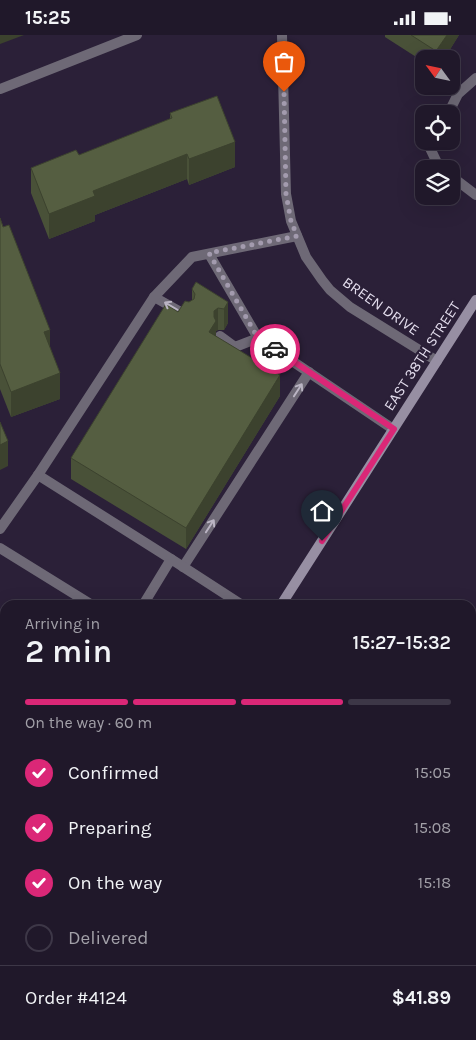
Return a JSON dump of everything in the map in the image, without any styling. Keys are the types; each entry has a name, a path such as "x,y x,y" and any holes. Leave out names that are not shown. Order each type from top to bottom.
{"main road":[{"name":"EAST 38TH STREET","path":"284,600 476,300"}],"street":[{"path":"0,89 137,35"},
{"name":"BREEN DRIVE","path":"282,35 285,187 288,207 306,257 330,290 340,299 362,315 437,361"},
{"path":"452,105 458,94 476,78"},
{"path":"460,183 476,195"},
{"path":"0,529 38,475 154,297 192,257 297,236"},
{"path":"209,253 258,338 394,429"},
{"path":"154,297 188,317"},
{"path":"220,336 235,347 258,338"},
{"path":"183,567 309,372"},
{"path":"38,475 234,600"},
{"path":"0,548 84,600"},
{"path":"146,600 171,559"}],"building":[{"path":"411,35 447,35 437,50"},
{"path":"217,96 235,142 189,159 187,154 93,191 95,196 49,214 31,168 76,150 79,155 172,118 170,113"},
{"path":"0,218 3,227 9,225 50,330 44,332 60,373 11,392 0,364"},
{"path":"196,282 228,302 224,309 218,308 214,311 216,321 209,332 280,375 186,528 71,458 166,304 178,312 185,301 189,302 194,299 195,294 192,289"},
{"path":"0,422 8,441 0,445"}],"way so far":[{"path":"275,349 258,338 209,253 297,236 291,221 286,194 284,92"}],"route":[{"path":"275,349 394,429 322,541"}]}
